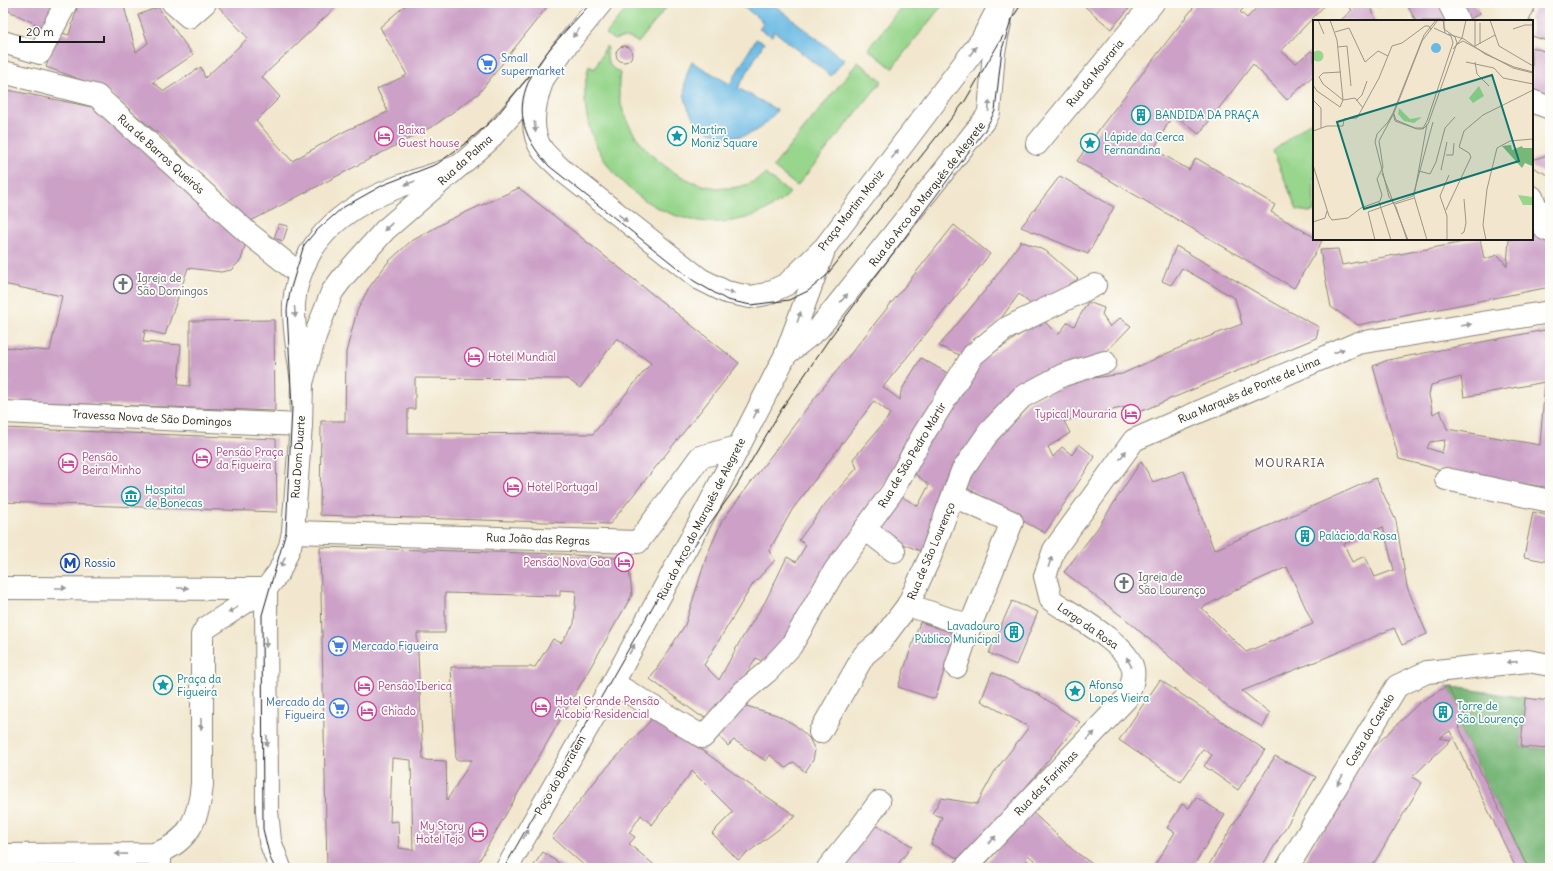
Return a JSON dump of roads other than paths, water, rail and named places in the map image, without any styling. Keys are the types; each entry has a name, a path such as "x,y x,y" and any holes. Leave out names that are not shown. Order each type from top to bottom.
{"street":[{"path":"3,42 40,53 66,3"},
{"path":"173,3 189,17 204,3"},
{"name":"Rua da Palma","path":"324,310 332,292 344,276 385,230 487,142 545,76 562,51 601,3"},
{"name":"Praça Martim Moniz","path":"545,76 536,100 534,117 536,134 542,150 563,171 700,279 726,292 750,297 766,294 787,284 825,247 981,41 1001,3"},
{"name":"Rua do Arco do Marquês de Alegrete","path":"786,354 824,322 986,118 989,112 994,52 1004,3"},
{"name":"Rua da Mouraria","path":"1037,144 1153,3"},
{"path":"1449,3 1458,20"},
{"name":"Rua de Barros Queirós","path":"3,72 96,96 248,233 300,274"},
{"path":"1533,101 1550,108"},
{"name":"Rua Dom Duarte","path":"293,532 301,426 302,383 294,305 296,286 300,274 317,242 340,217 377,195 460,165"},
{"path":"1533,199 1545,229 1550,231"},
{"name":"Rua do Arco do Marquês de Alegrete","path":"613,683 663,593 786,354 825,247"},
{"name":"Rua de São Pedro Mártir","path":"613,683 703,737 743,692 768,671 791,646 835,570 892,492 923,435 973,356 1005,329 1095,285"},
{"name":"Rua Dom Duarte","path":"302,383 324,310"},
{"name":"Rua Marquês de Ponte de Lima","path":"1051,600 1045,576 1054,550 1134,440 1358,343 1550,312"},
{"name":"Rua de São Lourenço","path":"820,732 864,655 881,640 908,605 930,557 962,471 984,438 1022,397 1063,375 1105,362"},
{"name":"Travessa Nova de São Domingos","path":"3,412 301,426"},
{"name":"Rua João das Regras","path":"293,532 638,542 700,457 738,447"},
{"path":"1446,479 1550,501"},
{"path":"953,496 1012,522 970,626 956,667"},
{"path":"865,529 894,551"},
{"path":"3,855 148,855 160,860 169,849 183,838 192,827 201,796 201,642 203,631 266,589 281,567 290,546 293,532"},
{"path":"3,588 266,589"},
{"path":"266,589 267,811 270,841 280,868"},
{"name":"Largo da Rosa","path":"1051,600 1115,643 1126,654 1133,668 1132,682 1126,699"},
{"path":"908,605 970,626"},
{"name":"Costa do Castelo","path":"1287,868 1397,686 1428,672 1528,660 1550,665"},
{"name":"Poço do Borratem","path":"507,868 613,683"},
{"name":"Rua das Farinhas","path":"965,868 1126,699"},
{"path":"828,868 874,809"}],"water":[{"path":"739,3 772,3 844,60 831,76 774,31 772,36 759,29 763,22"},
{"path":"756,39 764,43 738,88 777,110 761,127 743,136 725,137 708,131 695,119 686,103 685,84 692,62 730,84"}],"tram line":[{"path":"591,3 557,41 542,60 530,79 523,99 523,120 531,142 549,166 694,281 727,300 751,305 789,300 808,291 826,276 965,101 1003,36"},
{"path":"1010,22 1022,3"},
{"path":"504,868 661,592 736,487 781,410 829,339 985,130 995,111 1002,49 1012,18"},
{"path":"275,868 270,858 263,829 262,615 286,532 292,408 287,310 290,291 304,245 315,232 342,208 383,185 437,164 467,142 495,118 534,70"}],"place":[{"name":"Small supermarket","path":"487,64"},
{"name":"BANDIDA DA PRAÇA","path":"1141,115"},
{"name":"Baixa Guest house","path":"384,136"},
{"name":"Martim Moniz Square","path":"677,136"},
{"name":"Lápide da Cerca Fernandina","path":"1090,143"},
{"name":"Igreja de São Domingos","path":"123,284"},
{"name":"Hotel Mundial","path":"474,357"},
{"name":"Typical Mouraria","path":"1131,414"},
{"name":"Pensão Praça da Figueira","path":"202,458"},
{"name":"Pensão Beira Minho","path":"68,463"},
{"name":"Hotel Portugal","path":"513,487"},
{"name":"Hospital de Bonecas","path":"131,496"},
{"name":"Palácio da Rosa","path":"1305,536"},
{"name":"Pensão Nova Goa","path":"624,562"},
{"name":"Rossio","path":"70,563"},
{"name":"Igreja de São Lourenço","path":"1124,583"},
{"name":"Lavadouro Público Municipal","path":"1014,632"},
{"name":"Mercado Figueira","path":"338,646"},
{"name":"Praça da Figueira","path":"163,685"},
{"name":"Pensão Iberica","path":"364,686"},
{"name":"Afonso Lopes Vieira","path":"1075,691"},
{"name":"Hotel Grande Pensão Alcobia Residencial","path":"541,707"},
{"name":"Mercado da Figueira","path":"339,708"},
{"name":"Chiado","path":"367,711"},
{"name":"Torre de São Lourenço","path":"1443,712"},
{"name":"My Story Hotel Tejo","path":"478,832"}],"district":[{"name":"MOURARIA","path":"1290,463"}]}
